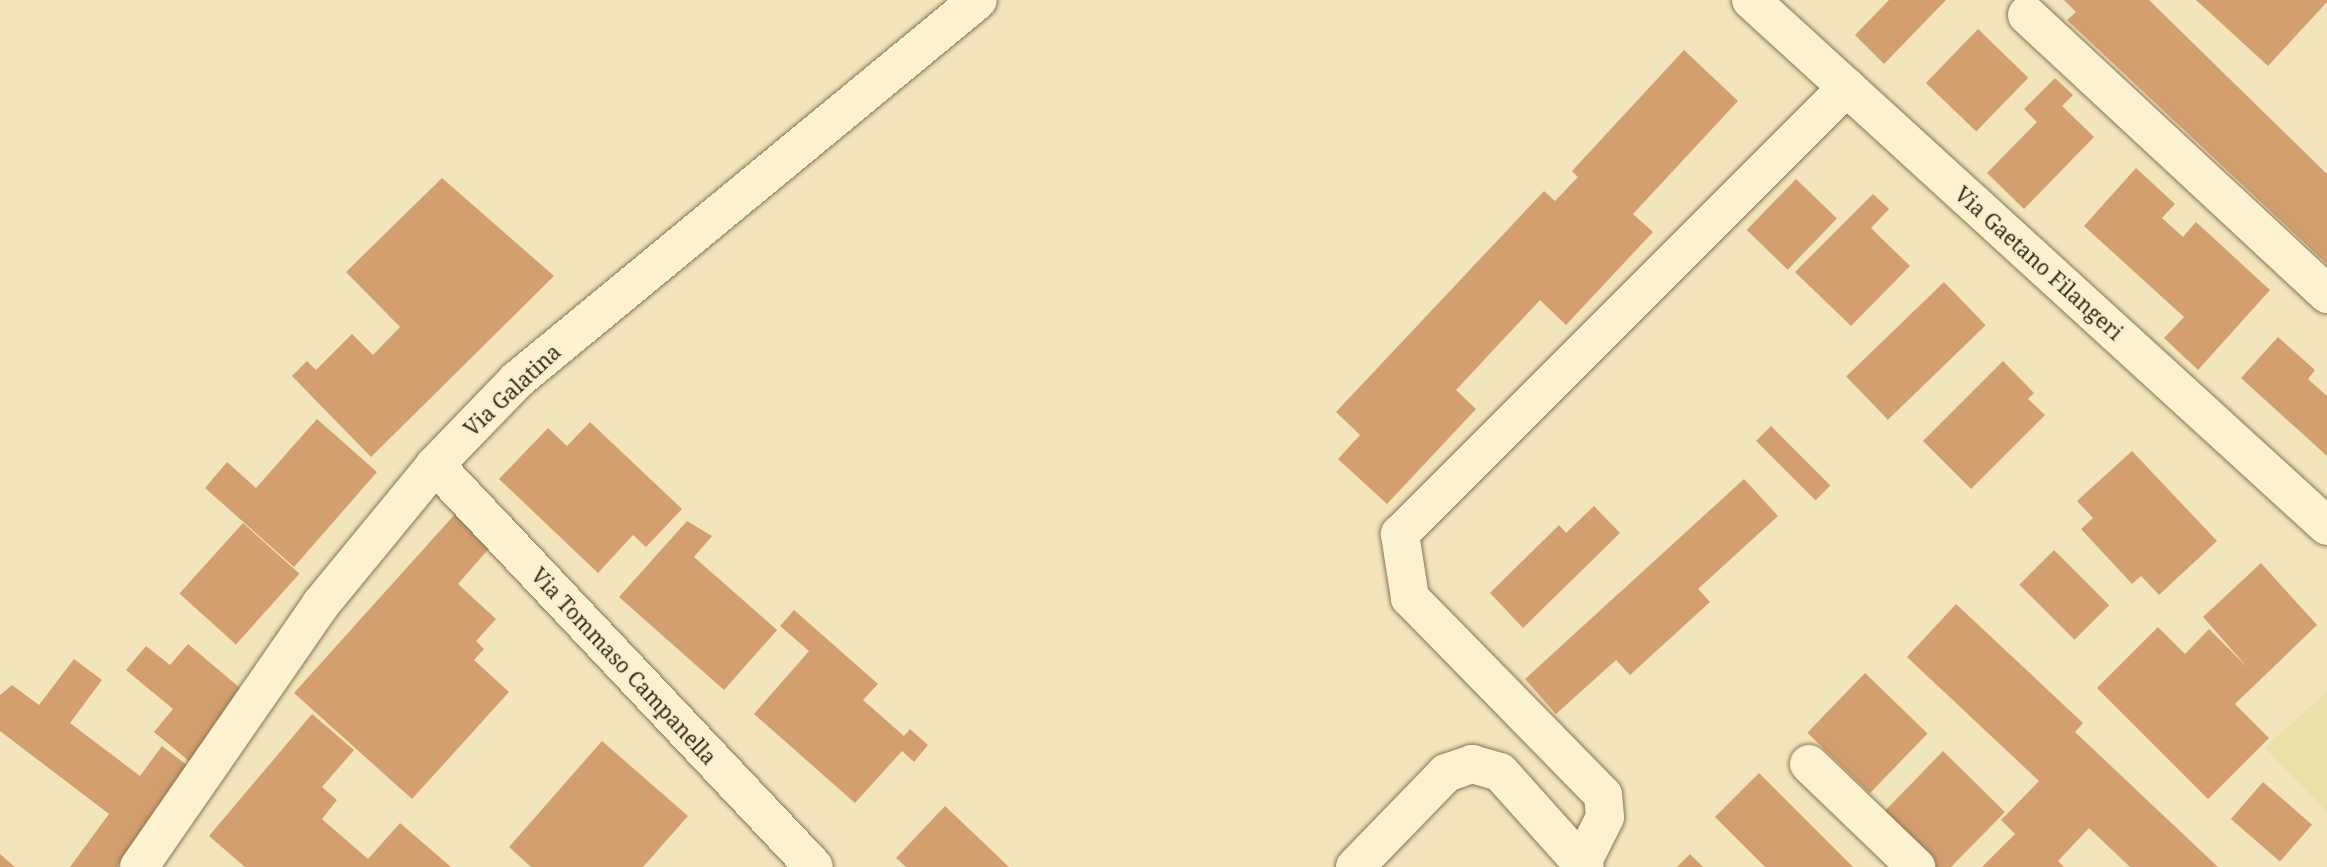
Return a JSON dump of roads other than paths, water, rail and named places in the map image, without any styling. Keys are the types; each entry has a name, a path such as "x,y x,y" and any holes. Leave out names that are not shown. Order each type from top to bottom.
{"street":[{"name":"Via Galatina","path":"139,867 290,646 435,465 517,380 978,0"},
{"name":"Via Gaetano Filangeri","path":"1751,0 2327,526"},
{"path":"2027,15 2327,294"},
{"path":"1355,867 1446,773 1472,764 1500,772 1584,865 1605,817 1603,795 1410,598 1400,534 1847,87"},
{"name":"Via Tommaso Campanella","path":"435,465 814,867"},
{"path":"1809,764 1916,867"}]}
